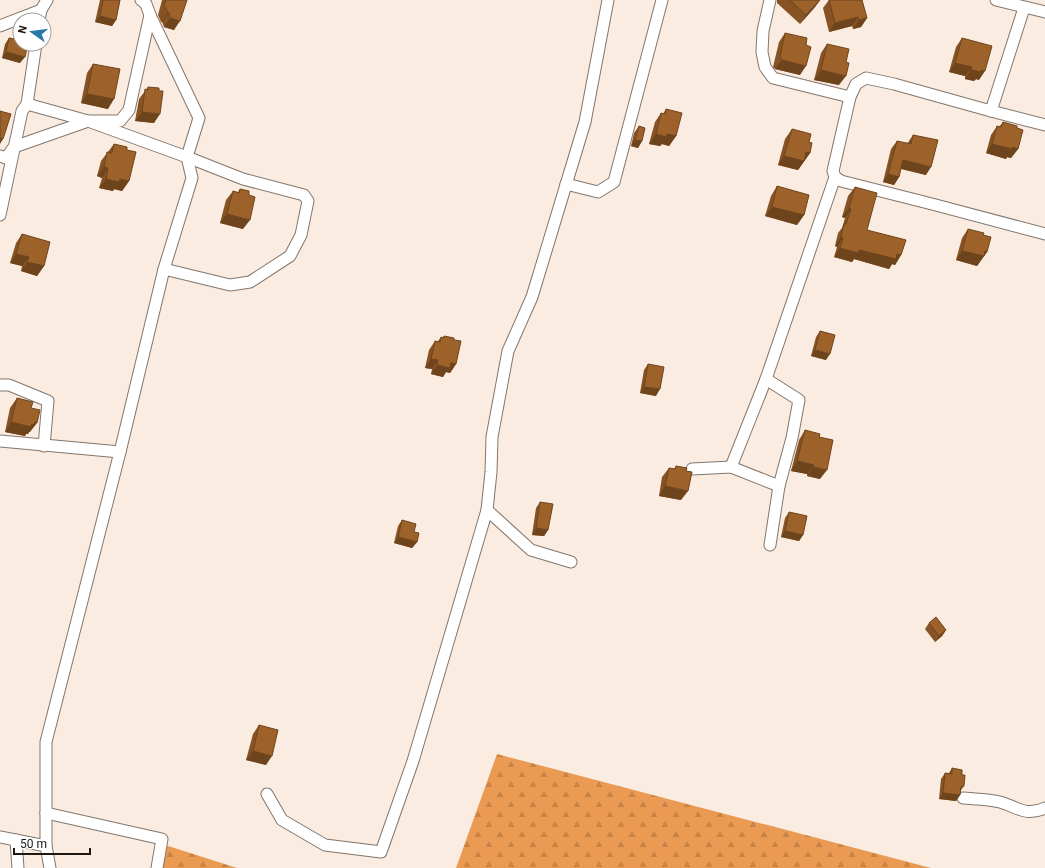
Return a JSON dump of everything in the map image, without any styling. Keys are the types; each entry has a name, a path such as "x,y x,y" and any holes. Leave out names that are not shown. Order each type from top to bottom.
{"street":[{"path":"41,12 47,0"},
{"path":"50,868 46,846 46,742 120,452 164,269 192,178 187,157 199,118 146,4 141,0"},
{"path":"267,794 282,820 325,845 381,852 413,761 487,510 491,472 492,437 508,351 532,297 585,122 608,0"},
{"path":"566,184 598,192 614,182 662,0"},
{"path":"770,0 763,31 762,52 765,68 773,78 850,97"},
{"path":"996,0 1045,12"},
{"path":"991,111 1024,8"},
{"path":"0,156 6,158 14,147 88,121 120,121 129,110 150,15"},
{"path":"0,26 12,23"},
{"path":"0,215 22,111 27,104 35,52"},
{"path":"731,467 766,379 835,177 833,171 850,97 856,84 866,78 894,84 1045,125"},
{"path":"27,104 88,121 243,179 304,195 308,201 301,235 290,256 250,282 230,285 164,269"},
{"path":"835,177 841,181 1045,234"},
{"path":"766,379 799,400 792,438 779,486 770,545"},
{"path":"0,385 9,385 48,401 44,446"},
{"path":"0,441 120,452"},
{"path":"692,469 731,467 779,486"},
{"path":"487,510 531,550 571,562"},
{"path":"963,798 1000,802 1021,810 1038,812 1045,808"},
{"path":"46,813 162,839 157,868"},
{"path":"0,837 46,846"},
{"path":"16,840 18,868"}],"green space":[{"path":"497,754 931,868 456,868"},
{"path":"165,845 237,868 161,868"}],"building":[{"path":"103,0 120,0 116,20 100,16"},
{"path":"166,0 187,0 180,21 170,18 164,5"},
{"path":"790,0 820,0 806,15"},
{"path":"829,0 862,0 867,18 859,20 858,17 835,23"},
{"path":"785,33 807,38 806,45 811,47 806,66 782,60 780,57"},
{"path":"9,38 12,39 12,52 26,52 25,57 6,52"},
{"path":"962,38 992,46 985,71 981,70 981,72 971,70 972,67 955,63"},
{"path":"827,44 849,49 846,62 849,63 846,76 821,70"},
{"path":"93,64 120,69 114,99 87,94"},
{"path":"148,87 159,88 159,91 163,91 160,114 142,112 145,89 148,90"},
{"path":"666,109 682,113 676,136 667,134 666,137 656,134 661,113 665,114"},
{"path":"0,111 11,114 3,139 0,138"},
{"path":"1003,122 1017,126 1017,128 1023,130 1018,149 992,144 997,126 1001,127"},
{"path":"639,126 645,128 642,141 635,140"},
{"path":"792,129 811,134 809,142 812,143 810,153 806,152 804,161 784,156"},
{"path":"913,135 938,140 931,167 903,160 899,177 888,174 897,141 911,144"},
{"path":"114,144 127,147 127,150 136,152 129,181 120,179 119,182 106,179 108,168 104,167 107,152 112,153"},
{"path":"777,186 809,195 804,215 772,207"},
{"path":"855,187 877,193 867,230 906,240 901,255 897,254 896,259 859,250 858,253 840,248 843,238 841,237 844,224 846,224 851,209 849,208"},
{"path":"240,189 249,191 249,195 255,197 250,220 227,214 233,191 239,193"},
{"path":"968,229 984,233 983,235 991,237 987,252 985,251 984,256 962,251"},
{"path":"22,234 50,242 44,266 27,262 29,257 16,254"},
{"path":"820,331 835,335 830,354 815,350"},
{"path":"444,336 461,341 456,364 451,363 450,368 437,365 438,360 431,359 435,341 440,342 441,337 443,338"},
{"path":"648,364 664,367 660,389 644,387"},
{"path":"17,398 33,402 31,408 40,410 37,423 35,422 34,425 32,424 31,427 11,422"},
{"path":"805,430 820,434 819,437 833,440 827,470 797,461"},
{"path":"676,466 687,468 686,471 692,472 688,491 665,486 669,468 675,469"},
{"path":"540,502 553,504 548,530 536,528"},
{"path":"789,512 807,516 803,535 785,531"},
{"path":"402,520 416,524 414,532 419,533 417,542 398,537"},
{"path":"936,617 946,630 939,636 929,623"},
{"path":"259,725 278,730 272,756 253,751"},
{"path":"952,768 962,770 962,775 965,775 964,786 961,787 960,795 943,793 945,773 952,774"}]}
